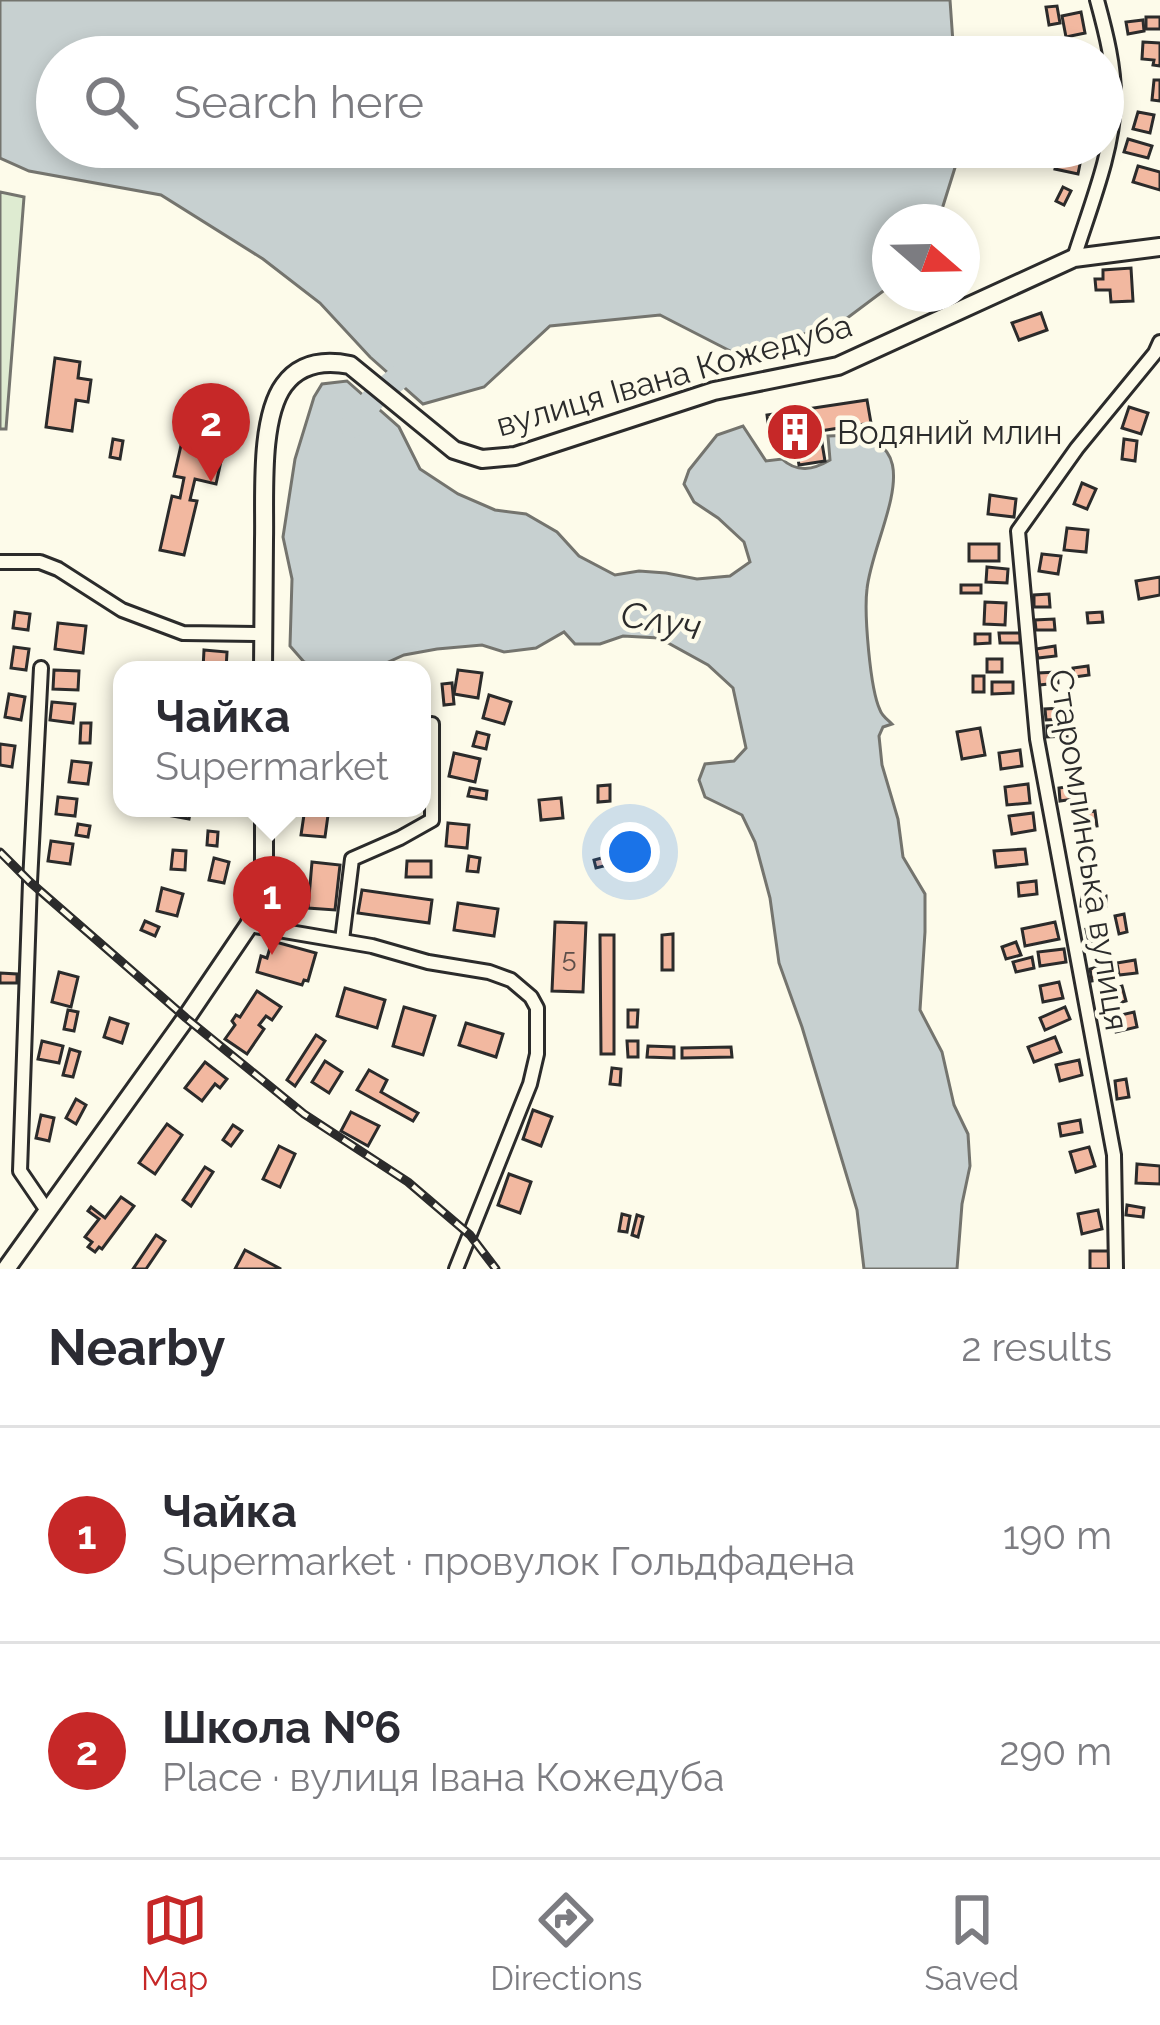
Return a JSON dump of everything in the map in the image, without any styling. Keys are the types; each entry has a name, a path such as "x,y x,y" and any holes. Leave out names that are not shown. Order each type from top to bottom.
{"main road":[{"name":"вулиця Івана Кожедуба","path":"263,634 266,446 282,387 312,364 350,365 454,449 482,459 515,456 714,391 838,366 1074,258 1160,247"},
{"path":"263,634 263,661"},
{"path":"6,1269 249,925 264,886 263,817"}],"street":[{"path":"1097,0 1106,36"},
{"path":"1074,258 1101,168"},
{"name":"Старомлинська вулиця","path":"1116,1269 1114,1155 1036,740 1018,531 1160,342"},
{"path":"0,562 40,562 58,569 122,610 183,634 263,634"},
{"path":"41,668 20,1171 48,1212"},
{"path":"342,940 352,859 432,820 432,724"},
{"path":"249,925 489,972 511,980 531,997 537,1008 537,1054 530,1084 456,1269"}],"green space":[{"path":"0,192 24,197 6,429 0,429"}],"water":[{"path":"0,0 950,0 953,36 36,36 36,168 955,168 944,204 872,204 872,300 842,322 738,355 660,315 550,326 484,387 423,404 320,303 263,259 161,195 29,171 0,158"},
{"path":"347,381 399,427 420,469 458,494 495,510 526,514 557,532 579,556 615,575 639,571 697,579 730,576 750,562 744,542 694,502 684,484 689,470 717,435 743,426 766,461 782,459 799,468 830,460 828,436 863,438 883,448 892,465 893,487 867,589 869,651 876,700 892,724 883,727 879,736 903,857 925,894 920,1010 942,1052 954,1105 968,1134 970,1166 957,1269 864,1269 857,1210 779,963 770,898 755,842 742,815 705,797 699,780 705,764 734,761 746,748 733,688 708,665 659,638 623,636 600,644 575,644 564,632 536,648 504,652 482,645 437,649 391,661 303,661 290,646 292,579 283,537 295,459 322,384"}],"building":[{"path":"1057,6 1060,23 1049,25 1046,7"},
{"path":"1081,12 1085,33 1066,36 1062,16"},
{"path":"1146,17 1160,17 1160,29 1146,29"},
{"path":"1143,20 1144,31 1128,34 1126,22"},
{"path":"1143,42 1160,43 1160,66 1142,59"},
{"path":"1154,80 1160,80 1160,101 1152,100"},
{"path":"1138,112 1154,115 1150,133 1133,129"},
{"path":"1128,139 1152,146 1148,158 1124,152"},
{"path":"1138,166 1160,172 1160,190 1133,182"},
{"path":"1063,187 1071,191 1064,205 1056,201"},
{"path":"1131,268 1133,301 1111,302 1110,290 1096,290 1095,279 1103,279 1103,270"},
{"path":"1041,313 1047,330 1019,340 1012,323"},
{"path":"55,358 80,362 78,378 91,380 88,402 76,400 72,431 46,427"},
{"name":"Водяний млин","path":"867,400 871,423 820,431 825,461 799,465 794,434 770,438 767,415"},
{"path":"190,406 231,416 226,438 210,434 204,457 221,461 216,484 195,479 190,500 197,501 184,555 160,550 172,496 180,498 184,478 174,476"},
{"path":"1129,407 1148,413 1141,434 1122,428"},
{"path":"113,439 123,441 120,459 110,457"},
{"path":"1124,439 1137,441 1135,461 1122,459"},
{"path":"1082,483 1096,489 1087,509 1074,504"},
{"path":"990,495 1016,499 1014,517 988,514"},
{"path":"1067,528 1088,530 1086,552 1064,550"},
{"path":"969,544 999,544 999,561 969,561"},
{"path":"1042,554 1061,556 1058,574 1039,571"},
{"path":"987,567 1008,569 1007,583 986,582"},
{"path":"1160,577 1160,595 1139,599 1136,581"},
{"path":"961,585 981,585 981,593 961,593"},
{"path":"1049,594 1050,607 1034,607 1034,595"},
{"path":"985,602 1006,603 1005,625 984,624"},
{"path":"15,612 30,614 28,630 13,628"},
{"path":"1102,612 1103,622 1088,623 1087,613"},
{"path":"1054,619 1055,630 1036,630 1035,620"},
{"path":"58,623 86,626 83,653 55,649"},
{"path":"999,633 1020,633 1020,643 1000,643"},
{"path":"975,634 990,634 990,643 975,644"},
{"path":"1055,646 1056,656 1038,658 1036,649"},
{"path":"14,647 29,649 26,670 11,668"},
{"path":"204,650 227,652 226,661 203,661"},
{"path":"987,659 1002,659 1002,672 987,672"},
{"path":"1088,666 1089,675 1074,677 1073,668"},
{"path":"54,670 79,671 78,690 53,689"},
{"path":"458,670 482,673 478,698 454,694"},
{"path":"1057,672 1058,683 1039,685 1038,673"},
{"path":"973,676 984,676 984,692 973,692"},
{"path":"992,682 1013,682 1013,693 992,694"},
{"path":"452,683 454,704 444,705 442,684"},
{"path":"9,694 25,697 21,720 5,717"},
{"path":"489,695 511,702 504,724 483,718"},
{"path":"52,702 75,704 73,723 50,720"},
{"path":"1061,708 1061,719 1046,720 1045,709"},
{"path":"81,723 91,723 90,743 80,743"},
{"path":"1066,725 1067,736 1047,737 1047,726"},
{"path":"980,728 985,755 962,759 957,732"},
{"path":"477,732 489,735 486,749 473,746"},
{"path":"0,744 15,746 12,767 0,765"},
{"path":"1020,750 1022,766 1001,769 999,753"},
{"path":"454,753 480,759 475,782 449,776"},
{"path":"72,761 91,763 88,784 69,782"},
{"path":"1028,784 1030,803 1007,805 1005,787"},
{"path":"610,785 610,801 598,802 598,786"},
{"path":"1079,785 1081,798 1060,801 1059,788"},
{"path":"470,788 487,791 486,799 468,796"},
{"path":"58,797 77,799 75,816 56,814"},
{"path":"561,798 563,818 541,820 539,800"},
{"path":"1095,811 1097,826 1076,828 1075,814"},
{"path":"1033,813 1035,830 1012,834 1009,816"},
{"path":"304,817 328,817 325,837 301,835"},
{"path":"448,823 469,825 467,848 446,846"},
{"path":"78,824 90,826 88,837 76,835"},
{"path":"208,831 218,832 217,846 207,845"},
{"path":"51,841 73,844 70,864 48,861"},
{"path":"1025,849 1027,864 996,867 994,851"},
{"path":"173,850 186,851 185,870 171,869"},
{"path":"469,856 480,858 478,872 467,871"},
{"path":"609,856 612,864 596,868 594,860"},
{"path":"214,858 229,862 224,883 209,880"},
{"path":"407,861 431,861 431,877 406,877"},
{"path":"312,862 340,865 335,910 308,908"},
{"path":"1036,881 1037,894 1019,896 1018,883"},
{"path":"162,888 183,894 177,916 157,911"},
{"path":"362,890 432,900 429,923 358,913"},
{"path":"1082,895 1106,896 1106,906 1081,906"},
{"path":"458,903 498,909 494,936 454,930"},
{"path":"1124,914 1127,932 1119,934 1115,916"},
{"path":"145,921 159,927 155,936 141,930"},
{"path":"555,922 586,923 583,992 552,991"},
{"path":"1055,922 1059,939 1025,946 1022,929"},
{"path":"1104,924 1107,938 1089,942 1086,929"},
{"path":"673,934 673,970 662,970 662,935"},
{"path":"600,935 614,935 614,1054 601,1054"},
{"path":"272,941 316,953 308,981 302,985 257,972"},
{"path":"1016,942 1021,955 1006,959 1002,947"},
{"path":"1064,949 1066,962 1040,966 1038,952"},
{"path":"1032,957 1034,968 1016,972 1013,962"},
{"path":"1135,960 1137,973 1119,975 1117,963"},
{"path":"1108,964 1110,977 1092,981 1090,969"},
{"path":"59,972 78,977 71,1007 52,1002"},
{"path":"0,973 17,974 17,983 0,983"},
{"path":"1059,982 1063,998 1043,1002 1040,986"},
{"path":"1122,986 1126,1001 1111,1005 1107,990"},
{"path":"345,988 385,1000 377,1028 337,1016"},
{"path":"257,991 281,1007 272,1020 266,1016 259,1025 264,1029 247,1054 225,1039 236,1015 240,1017"},
{"path":"404,1007 435,1016 423,1055 393,1046"},
{"path":"1065,1007 1070,1019 1045,1030 1040,1018"},
{"path":"68,1010 78,1012 74,1031 64,1029"},
{"path":"628,1010 638,1010 637,1027 628,1027"},
{"path":"1134,1012 1137,1027 1116,1032 1112,1017"},
{"path":"110,1018 128,1024 122,1043 104,1037"},
{"path":"466,1023 503,1034 496,1057 459,1045"},
{"path":"316,1035 325,1041 295,1086 287,1080"},
{"path":"1055,1037 1061,1052 1034,1062 1028,1047"},
{"path":"42,1041 63,1046 59,1063 38,1059"},
{"path":"627,1041 638,1041 638,1057 628,1057"},
{"path":"648,1046 674,1047 674,1058 647,1057"},
{"path":"731,1047 732,1057 682,1058 682,1048"},
{"path":"70,1049 80,1052 73,1077 63,1075"},
{"path":"1079,1060 1082,1075 1060,1081 1056,1065"},
{"path":"325,1061 342,1072 329,1093 312,1082"},
{"path":"205,1062 227,1079 220,1088 215,1084 202,1101 185,1088"},
{"path":"612,1068 621,1069 620,1085 610,1084"},
{"path":"369,1070 387,1080 381,1092 418,1113 413,1121 357,1090"},
{"path":"1126,1079 1129,1097 1117,1099 1115,1081"},
{"path":"76,1099 86,1105 76,1124 66,1118"},
{"path":"533,1110 552,1117 541,1146 523,1139"},
{"path":"351,1112 379,1126 368,1146 341,1131"},
{"path":"41,1115 54,1118 49,1141 36,1138"},
{"path":"1080,1120 1082,1132 1061,1136 1059,1124"},
{"path":"167,1124 182,1135 155,1174 139,1163"},
{"path":"233,1125 242,1131 231,1146 223,1140"},
{"path":"279,1146 295,1154 280,1187 263,1179"},
{"path":"1089,1147 1095,1166 1076,1172 1070,1152"},
{"path":"1137,1164 1160,1166 1160,1184 1136,1183"},
{"path":"205,1167 213,1172 191,1206 183,1200"},
{"path":"509,1174 531,1182 520,1213 498,1205"},
{"path":"121,1197 134,1206 95,1252 85,1237 99,1219 88,1211 91,1207 105,1218"},
{"path":"1127,1205 1144,1208 1143,1217 1126,1215"},
{"path":"1098,1210 1102,1229 1082,1234 1078,1214"},
{"path":"622,1214 630,1216 627,1232 619,1231"},
{"path":"637,1215 643,1217 638,1237 632,1235"},
{"path":"156,1235 165,1241 146,1269 133,1269"},
{"path":"245,1250 281,1269 235,1269"},
{"path":"1090,1251 1113,1251 1113,1269 1090,1269"}],"waterway":[{"name":"Случ","path":"352,426 374,398 421,359"}],"railway":[{"path":"0,852 186,1018 304,1114 408,1182 470,1235 496,1269"}],"place":[{"name":"Водяний млин","path":"795,432"},
{"name":"Школа №6","path":"211,482"},
{"name":"Чайка","path":"272,955"}]}
